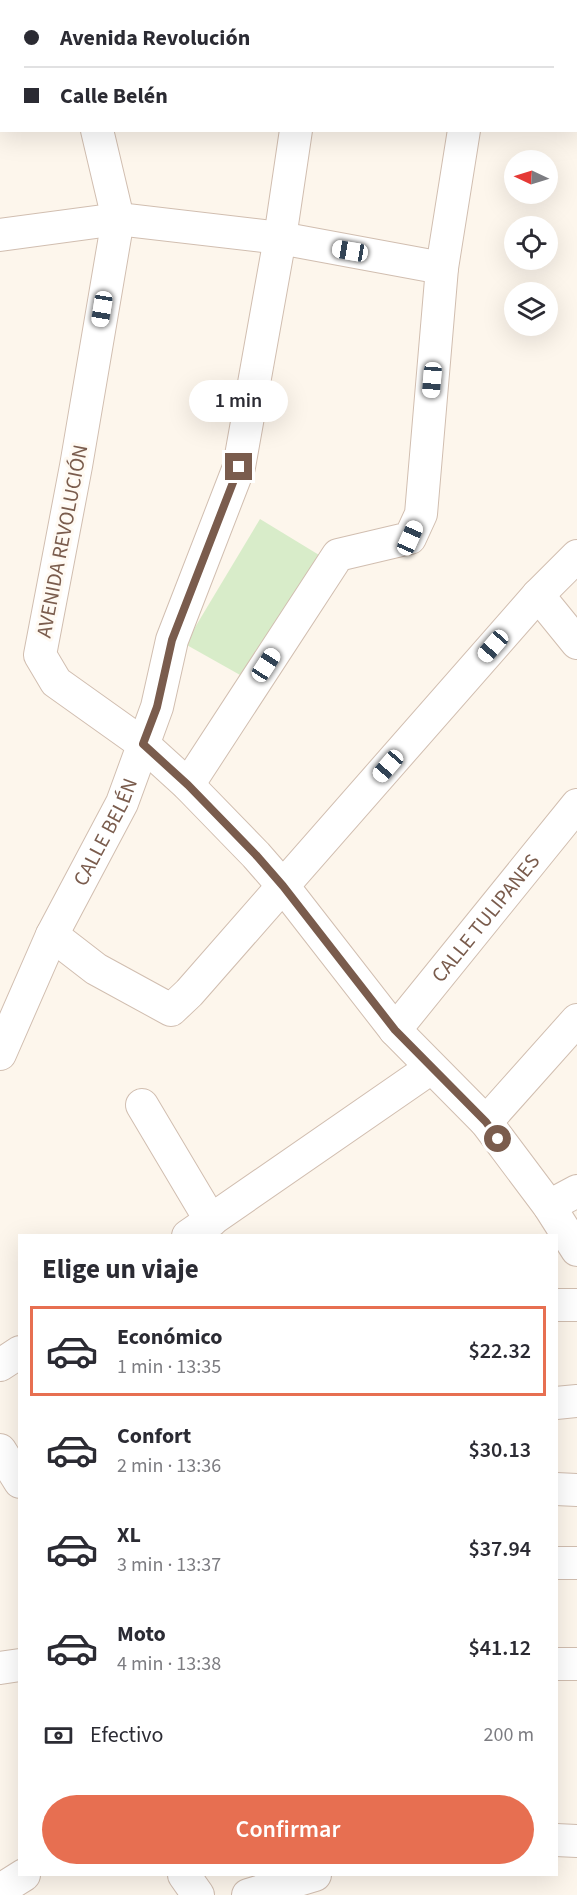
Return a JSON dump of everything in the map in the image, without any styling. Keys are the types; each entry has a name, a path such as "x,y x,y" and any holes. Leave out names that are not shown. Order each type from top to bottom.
{"street":[{"name":"AVENIDA REVOLUCIÓN","path":"97,132 118,219 76,466 40,655 56,682 143,744 188,785 256,855 283,886 395,1030 486,1122 549,1206 577,1250"},
{"name":"CALLE BELÉN","path":"0,1054 52,935 122,803 157,707 172,640 239,467 280,238 296,132"},
{"path":"188,785 338,555 410,538 421,514 442,268 464,132"},
{"path":"0,235 118,219 280,238 442,268"},
{"path":"52,935 96,969 171,1010 189,993 538,595 577,556"},
{"path":"538,595 577,643"},
{"name":"CALLE TULIPANES","path":"395,1030 577,805"},
{"path":"486,1122 577,1020"},
{"path":"142,1106 199,1228 431,1068"},
{"path":"549,1206 577,1191"},
{"path":"558,1305 577,1305"},
{"path":"0,1365 18,1353"},
{"path":"558,1403 577,1401"},
{"path":"0,1450 18,1479"},
{"path":"558,1489 577,1490"},
{"path":"558,1563 577,1563"},
{"path":"558,1664 577,1664"},
{"path":"0,1668 18,1665"},
{"path":"558,1840 577,1841"},
{"path":"185,1876 198,1895"},
{"path":"248,1895 312,1876"}],"green space":[{"path":"260,519 324,558 249,680 185,644"}],"route":[{"path":"239,467 172,640 157,707 143,744 188,785 256,855 283,886 395,1030 486,1122 498,1139"}]}
